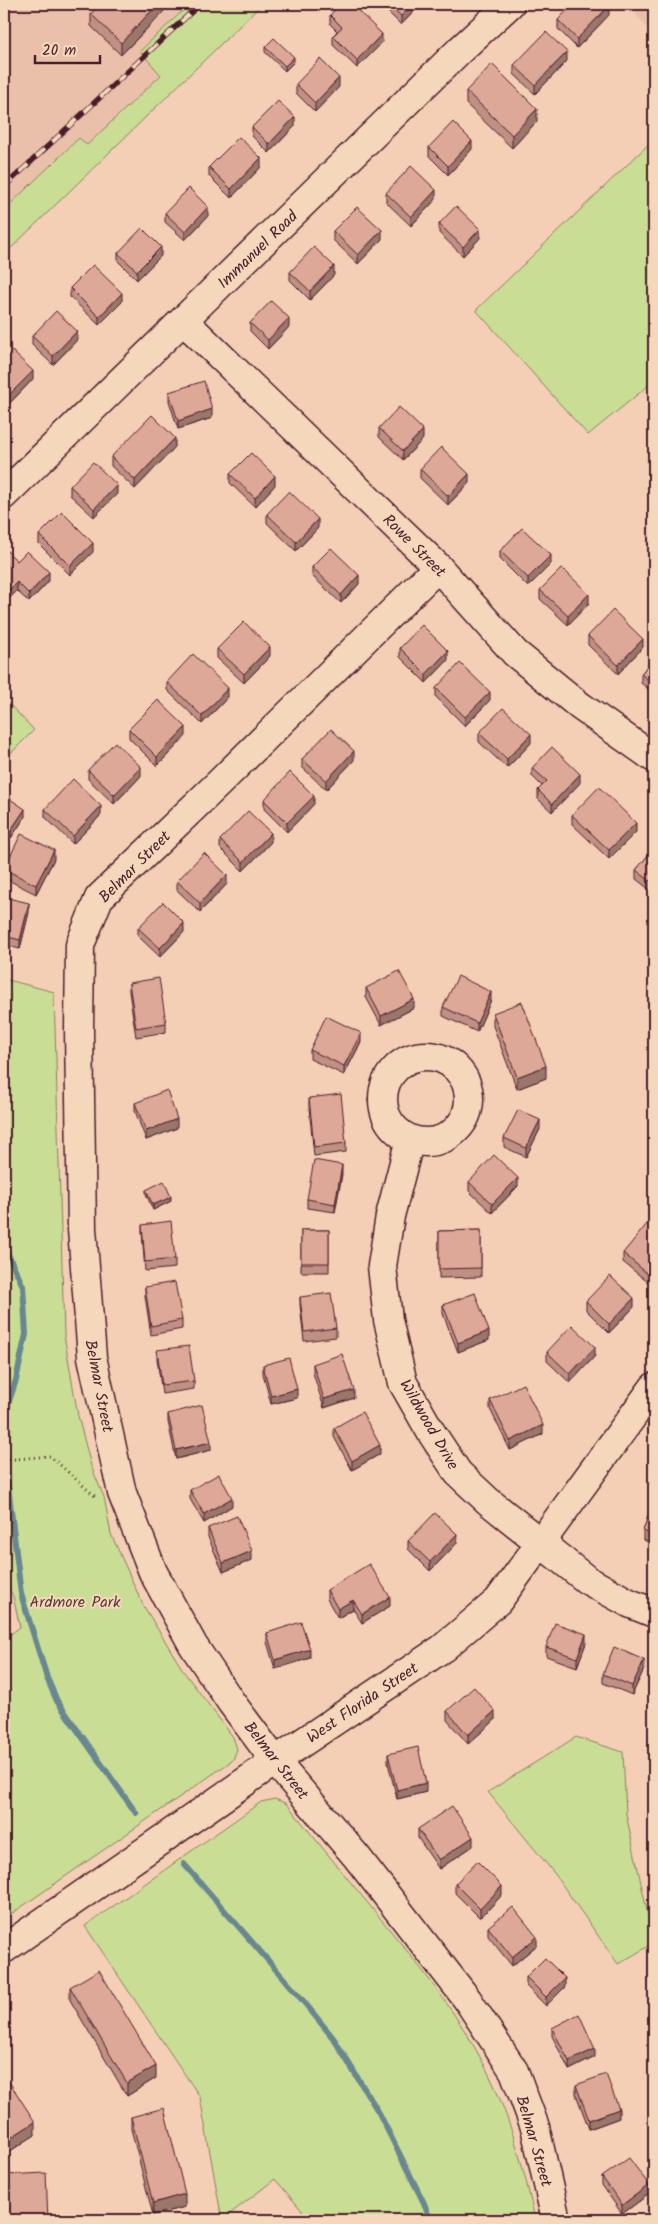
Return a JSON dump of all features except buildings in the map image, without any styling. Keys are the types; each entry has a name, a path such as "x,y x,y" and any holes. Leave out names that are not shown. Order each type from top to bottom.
{"street":[{"name":"Immanuel Road","path":"4,495 454,56 510,4"},
{"name":"Rowe Street","path":"184,321 438,567 515,653 580,706 654,758"},
{"name":"Belmar Street","path":"438,567 219,783 99,898 80,945 78,1030 82,1229 92,1357 122,1493 153,1572 193,1645 275,1761 356,1856 462,1991 514,2071 534,2127 556,2220"},
{"name":"Wildwood Drive","path":"410,1139 390,1216 382,1266 388,1320 403,1383 458,1473 540,1543 587,1580 629,1603 654,1613"},
{"name":"West Florida Street","path":"4,1949 275,1761 443,1648 498,1601 654,1387"}],"path":[{"path":"4,1460 50,1456 97,1498 122,1493"}],"shaded area":[{"path":"4,4 190,4 140,51 161,75 87,145 79,138 4,210"},
{"path":"628,4 654,4 654,37"}],"green space":[{"path":"190,4 262,4 4,255 4,210 79,138 87,145 161,75 140,51"},
{"path":"654,139 654,381 588,435 476,310"},
{"path":"4,699 34,730 4,760"},
{"name":"Ardmore Park","path":"4,979 54,992 64,1335 78,1416 91,1466 104,1497 111,1534 143,1605 184,1672 233,1737 237,1749 233,1760 4,1919 4,1639 20,1627 13,1596 4,1581"},
{"path":"576,1737 623,1752 626,1814 654,1943 618,1964 554,1873 488,1792"},
{"path":"275,1799 287,1804 400,1943 458,2020 482,2061 507,2116 523,2168 535,2220 310,2220 275,2179 222,2220 200,2097 85,1926 261,1802"}],"waterway":[{"path":"4,1246 23,1286 26,1334 16,1380 4,1416"},
{"path":"4,1452 21,1594 47,1678 57,1701 136,1813"},
{"path":"184,1864 334,2039 379,2113 424,2203 430,2220"}],"railway":[{"path":"4,187 200,4"}]}
